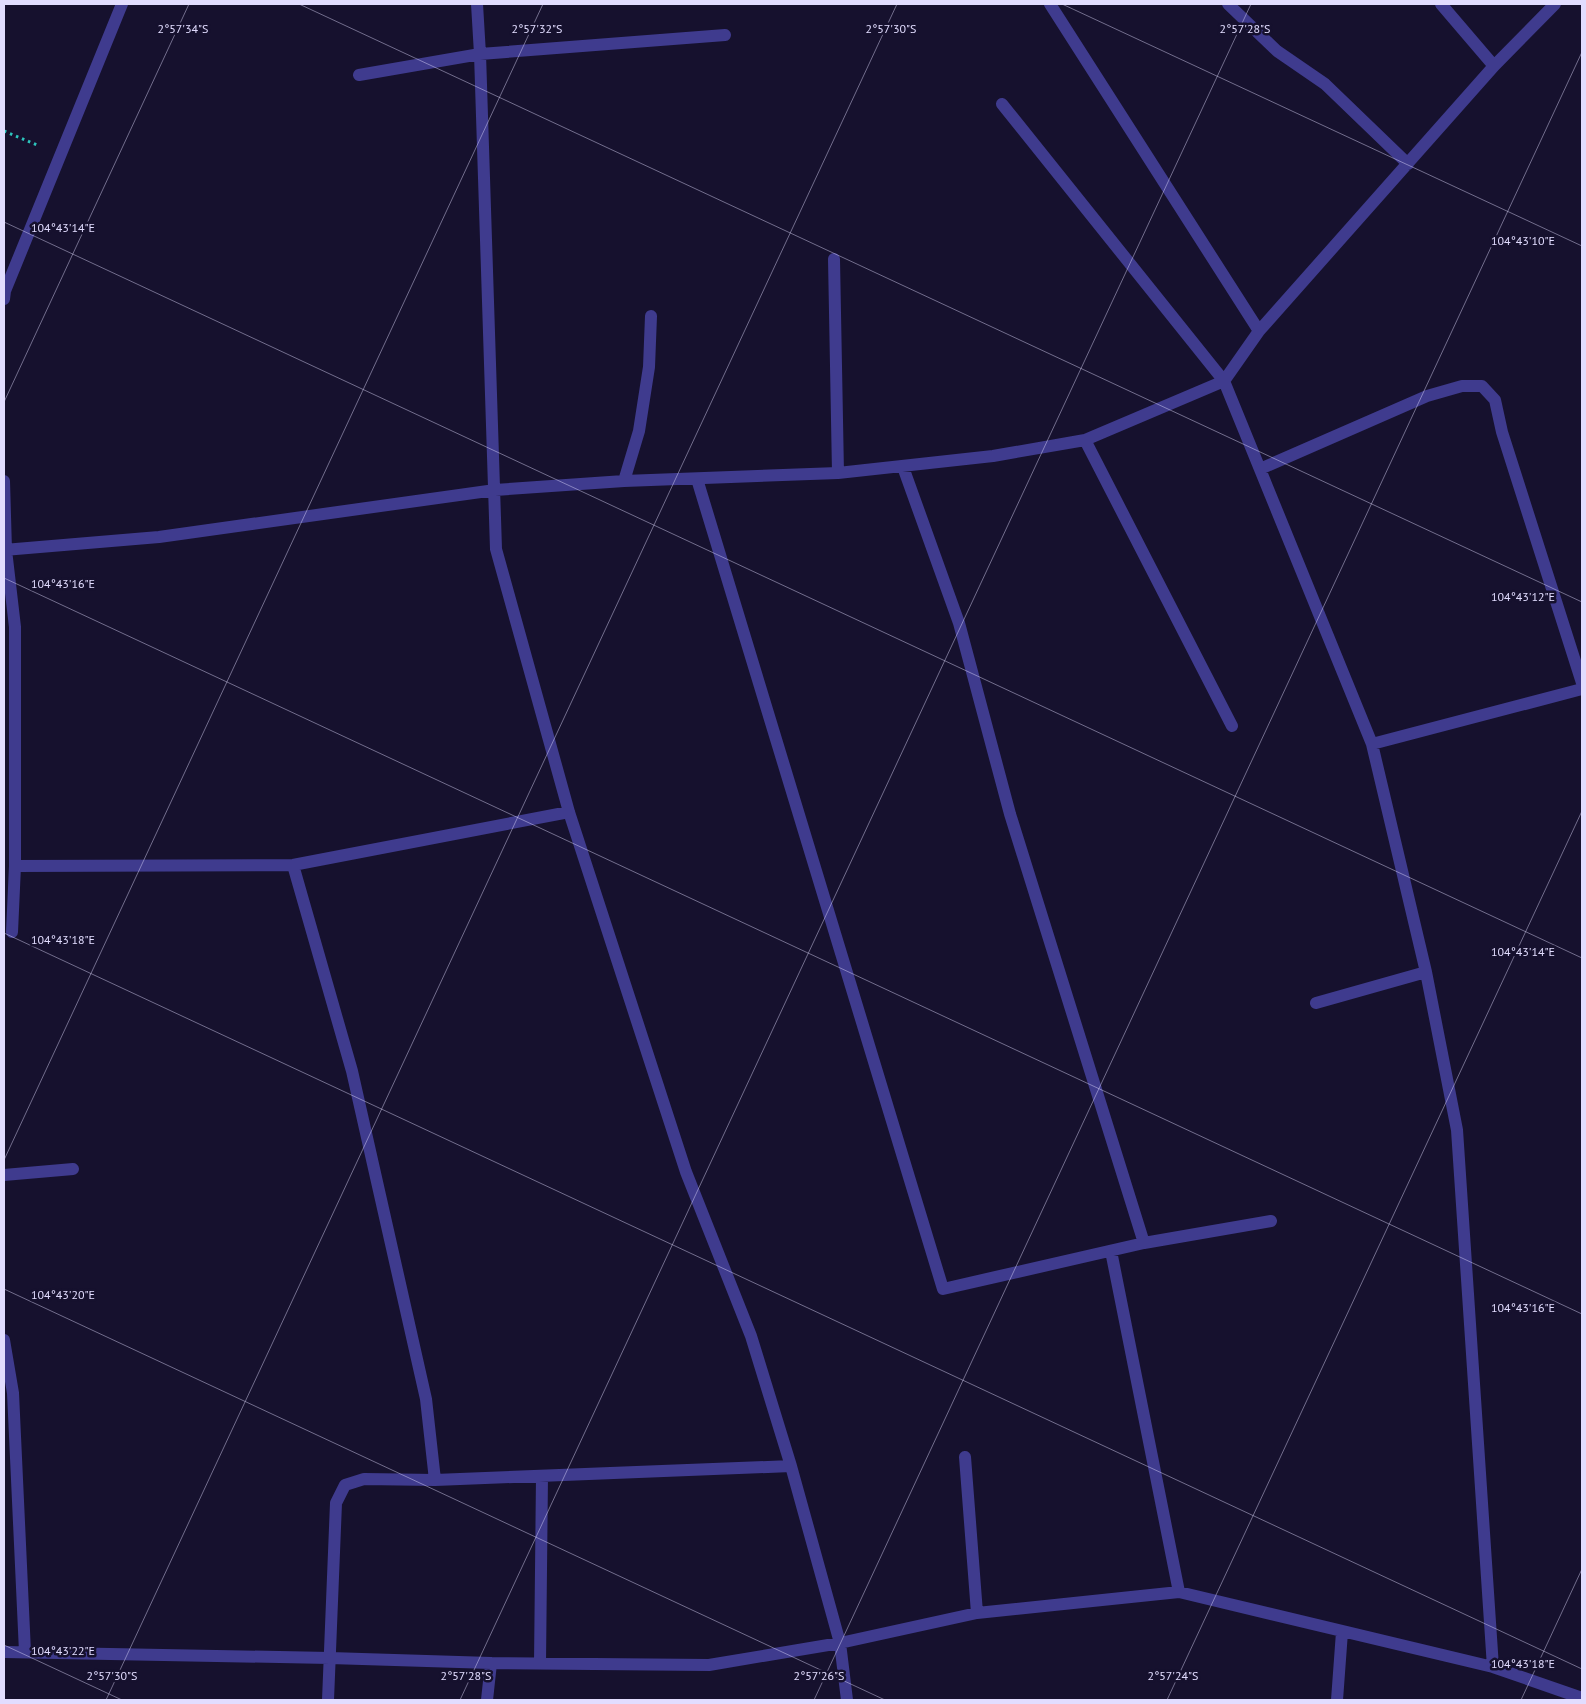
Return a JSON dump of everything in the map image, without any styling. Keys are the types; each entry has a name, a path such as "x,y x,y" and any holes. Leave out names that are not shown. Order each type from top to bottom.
{"street":[{"path":"4,299 5,291 122,4"},
{"path":"476,4 480,54 496,550 569,812 686,1172 751,1336 791,1466 840,1643 846,1700"},
{"path":"1050,4 1259,331"},
{"path":"1228,4 1278,52 1325,84 1408,164"},
{"path":"1441,4 1494,66"},
{"path":"5,550 159,537 495,490 624,481 838,474 993,456 1085,440 1224,381 1259,331 1494,66 1555,4"},
{"path":"359,75 480,54 725,35"},
{"path":"1002,104 1224,381 1372,744 1426,972 1457,1130 1493,1667"},
{"path":"834,259 838,474"},
{"path":"624,481 639,431 649,367 651,316"},
{"path":"1260,469 1427,396 1462,386 1482,386 1495,400 1502,432 1582,683"},
{"path":"1085,440 1232,726"},
{"path":"903,467 959,623 1010,814 1144,1243"},
{"path":"697,480 942,1289 1144,1243 1271,1222"},
{"path":"4,481 5,550 15,627 15,866 12,932"},
{"path":"1372,744 1582,689"},
{"path":"15,866 293,865 569,812"},
{"path":"293,865 354,1081 426,1399 435,1480"},
{"path":"1316,1002 1426,972"},
{"path":"4,1175 74,1169"},
{"path":"1111,1251 1179,1592"},
{"path":"4,1340 13,1393 25,1652"},
{"path":"965,1457 976,1613"},
{"path":"328,1700 336,1504 345,1485 364,1478 435,1480 791,1466"},
{"path":"540,1664 542,1476"},
{"path":"4,1652 540,1664 709,1665 840,1643 976,1613 1179,1592 1493,1667 1582,1698"},
{"path":"1337,1700 1342,1632"},
{"path":"487,1700 491,1663"}],"path":[{"path":"4,131 61,155"}]}
